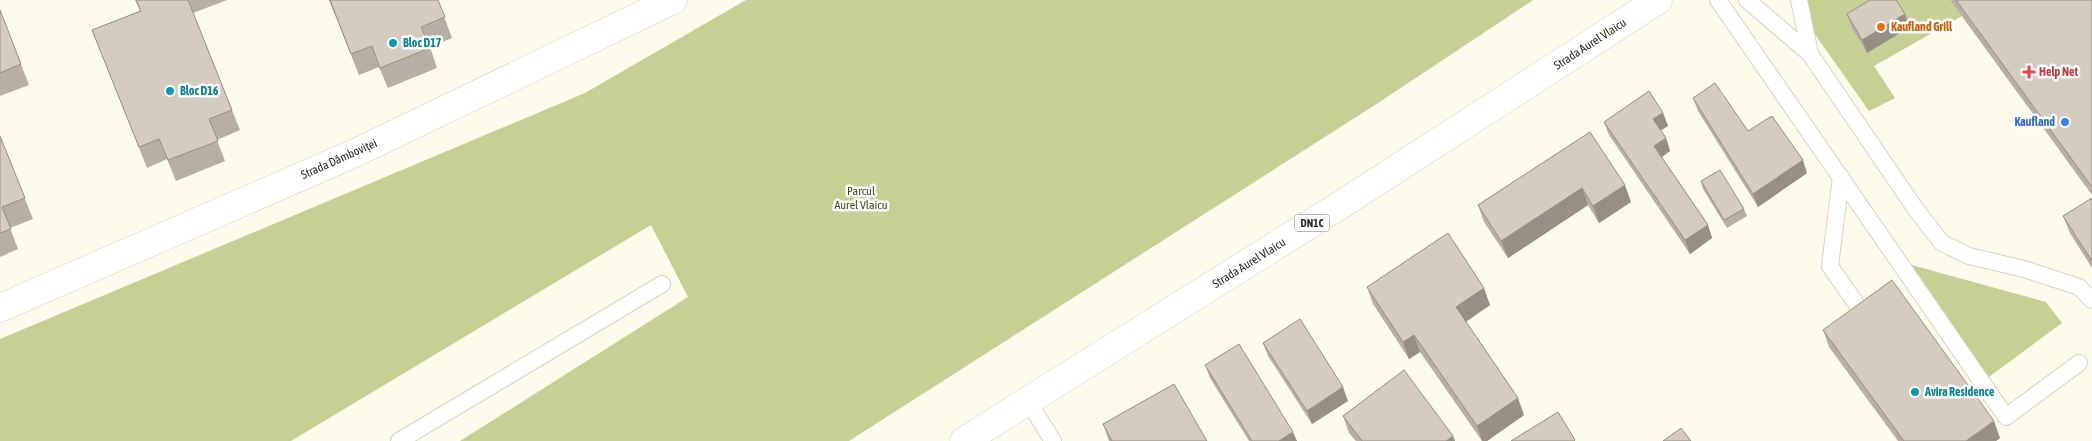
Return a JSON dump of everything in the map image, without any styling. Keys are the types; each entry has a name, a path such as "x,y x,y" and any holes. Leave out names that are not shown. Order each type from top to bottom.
{"main road":[{"name":"Strada Dâmboviței","path":"0,308 356,153 673,0"},
{"name":"Strada Aurel Vlaicu","path":"964,441 1342,204 1658,0"}],"lane":[{"path":"1718,0 2006,418 2079,362"},
{"path":"1747,0 1810,54 1917,211 1942,242 1968,256 2024,269 2078,287 2092,300"},
{"path":"1799,0 1810,54"},
{"path":"1841,177 1830,266 1857,305"},
{"path":"399,441 662,284"},
{"path":"1028,401 1053,441"}],"green space":[{"name":"Parcul Aurel Vlaicu","path":"746,0 1533,0 1378,103 849,441 460,441 688,297 651,225 291,441 0,441 0,339 585,93"},
{"path":"1799,0 1950,0 1962,16 1874,66 1895,98 1869,111 1802,16"},
{"path":"1908,264 2046,302 2062,323 1986,379"}],"building":[{"name":"Bloc D16","path":"136,0 188,0 232,110 209,119 218,141 168,160 159,139 139,147 92,30 141,11"},
{"name":"Bloc D17","path":"330,0 438,0 445,17 421,27 430,48 380,68 372,46 351,54"},
{"path":"1870,0 1896,0 1905,14 1862,40 1847,14"},
{"name":"Kaufland","path":"1956,0 2092,0 2092,187"},
{"path":"0,10 21,64 0,73"},
{"path":"1715,83 1748,131 1772,116 1803,160 1753,194 1693,98"},
{"path":"1649,91 1663,113 1653,119 1666,138 1654,146 1708,225 1685,240 1604,122"},
{"path":"1590,132 1625,185 1593,206 1582,188 1501,241 1478,205"},
{"path":"0,136 25,198 2,207 11,229 0,233"},
{"path":"1720,170 1744,209 1724,220 1701,181"},
{"path":"2092,198 2092,261 2063,216"},
{"path":"1448,233 1484,288 1456,307 1518,398 1477,426 1414,335 1403,342 1367,287"},
{"name":"Avira Residence","path":"1892,280 1994,421 1966,441 1904,441 1823,330"},
{"path":"1300,319 1343,387 1307,411 1263,343"},
{"path":"1239,344 1293,432 1279,441 1252,441 1205,365"},
{"path":"1404,370 1453,436 1446,441 1362,441 1343,416"},
{"path":"1174,384 1207,441 1112,441 1103,424"},
{"path":"1558,412 1574,441 1511,441"},
{"path":"1681,428 1691,441 1663,441"}],"place":[{"name":"Kaufland Grill","path":"1881,27"},
{"name":"Bloc D17","path":"393,43"},
{"name":"Help Net","path":"2029,72"},
{"name":"Bloc D16","path":"170,91"},
{"name":"Kaufland","path":"2065,122"},
{"name":"Avira Residence","path":"1915,392"}]}
